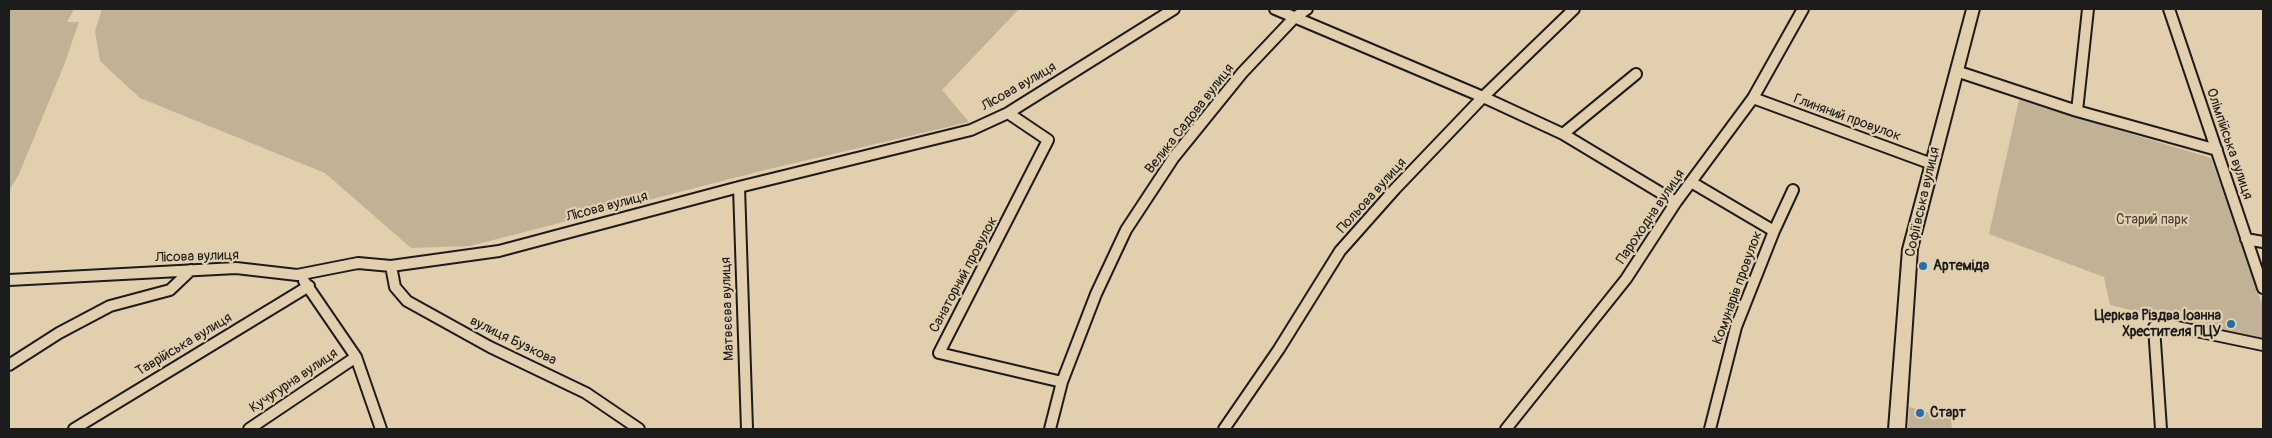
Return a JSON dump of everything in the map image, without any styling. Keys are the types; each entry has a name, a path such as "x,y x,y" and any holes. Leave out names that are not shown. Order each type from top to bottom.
{"street":[{"name":"Лісова вулиця","path":"9,280 236,268 297,275 358,263 391,266 499,251 740,187 971,130 1008,114 1174,9"},
{"path":"1275,9 1483,97 1563,134 1676,202"},
{"name":"Велика Садова вулиця","path":"1050,429 1062,382 1096,294 1126,230 1174,157 1242,73 1294,18 1307,9"},
{"name":"Польова вулиця","path":"1224,429 1279,348 1340,250 1483,97 1574,9"},
{"name":"Пароходна вулиця","path":"1506,429 1626,279 1690,182 1753,98 1803,9"},
{"name":"Софіївська вулиця","path":"1897,429 1910,249 1972,9"},
{"path":"2077,111 2088,9"},
{"name":"Олімпійська вулиця","path":"2169,9 2263,288"},
{"path":"1956,71 2077,111 2217,150"},
{"path":"1563,134 1636,74"},
{"name":"Глиняний провулок","path":"1753,98 1932,164"},
{"name":"Санаторний провулок","path":"1008,114 1048,140 939,353 1062,382"},
{"path":"1690,182 1774,231"},
{"name":"Матвєєва вулиця","path":"740,187 747,429"},
{"name":"Комунарів провулок","path":"1710,429 1736,326 1774,231 1794,190"},
{"path":"2246,239 2263,242"},
{"name":"вулиця Бузкова","path":"391,266 394,287 407,301 482,343 586,393 639,429"},
{"path":"9,365 59,333 110,306 170,290 191,270"},
{"path":"297,275 309,286 356,357 381,429"},
{"name":"Таврійська вулиця","path":"74,429 309,286"},
{"path":"2161,429 2154,327 2158,323 2263,344"},
{"name":"Кучугурна вулиця","path":"249,429 356,357"}],"green space":[{"path":"9,9 74,9 67,22 79,22 64,65 19,174 9,191"},
{"path":"102,9 1019,9 942,90 969,122 761,171 470,246 411,248 325,173 140,98 100,61 95,31"},
{"name":"Старий парк","path":"2019,100 2211,158 2263,307 2263,340 2259,341 2110,305 2104,277 1989,234"},
{"name":"Старт","path":"1909,407 1951,419 1952,429 1908,429"}],"place":[{"name":"Артеміда","path":"1923,266"},
{"name":"Церква Різдва Іоанна Хрестителя ПЦУ","path":"2231,324"},
{"name":"Старт","path":"1920,413"}]}
